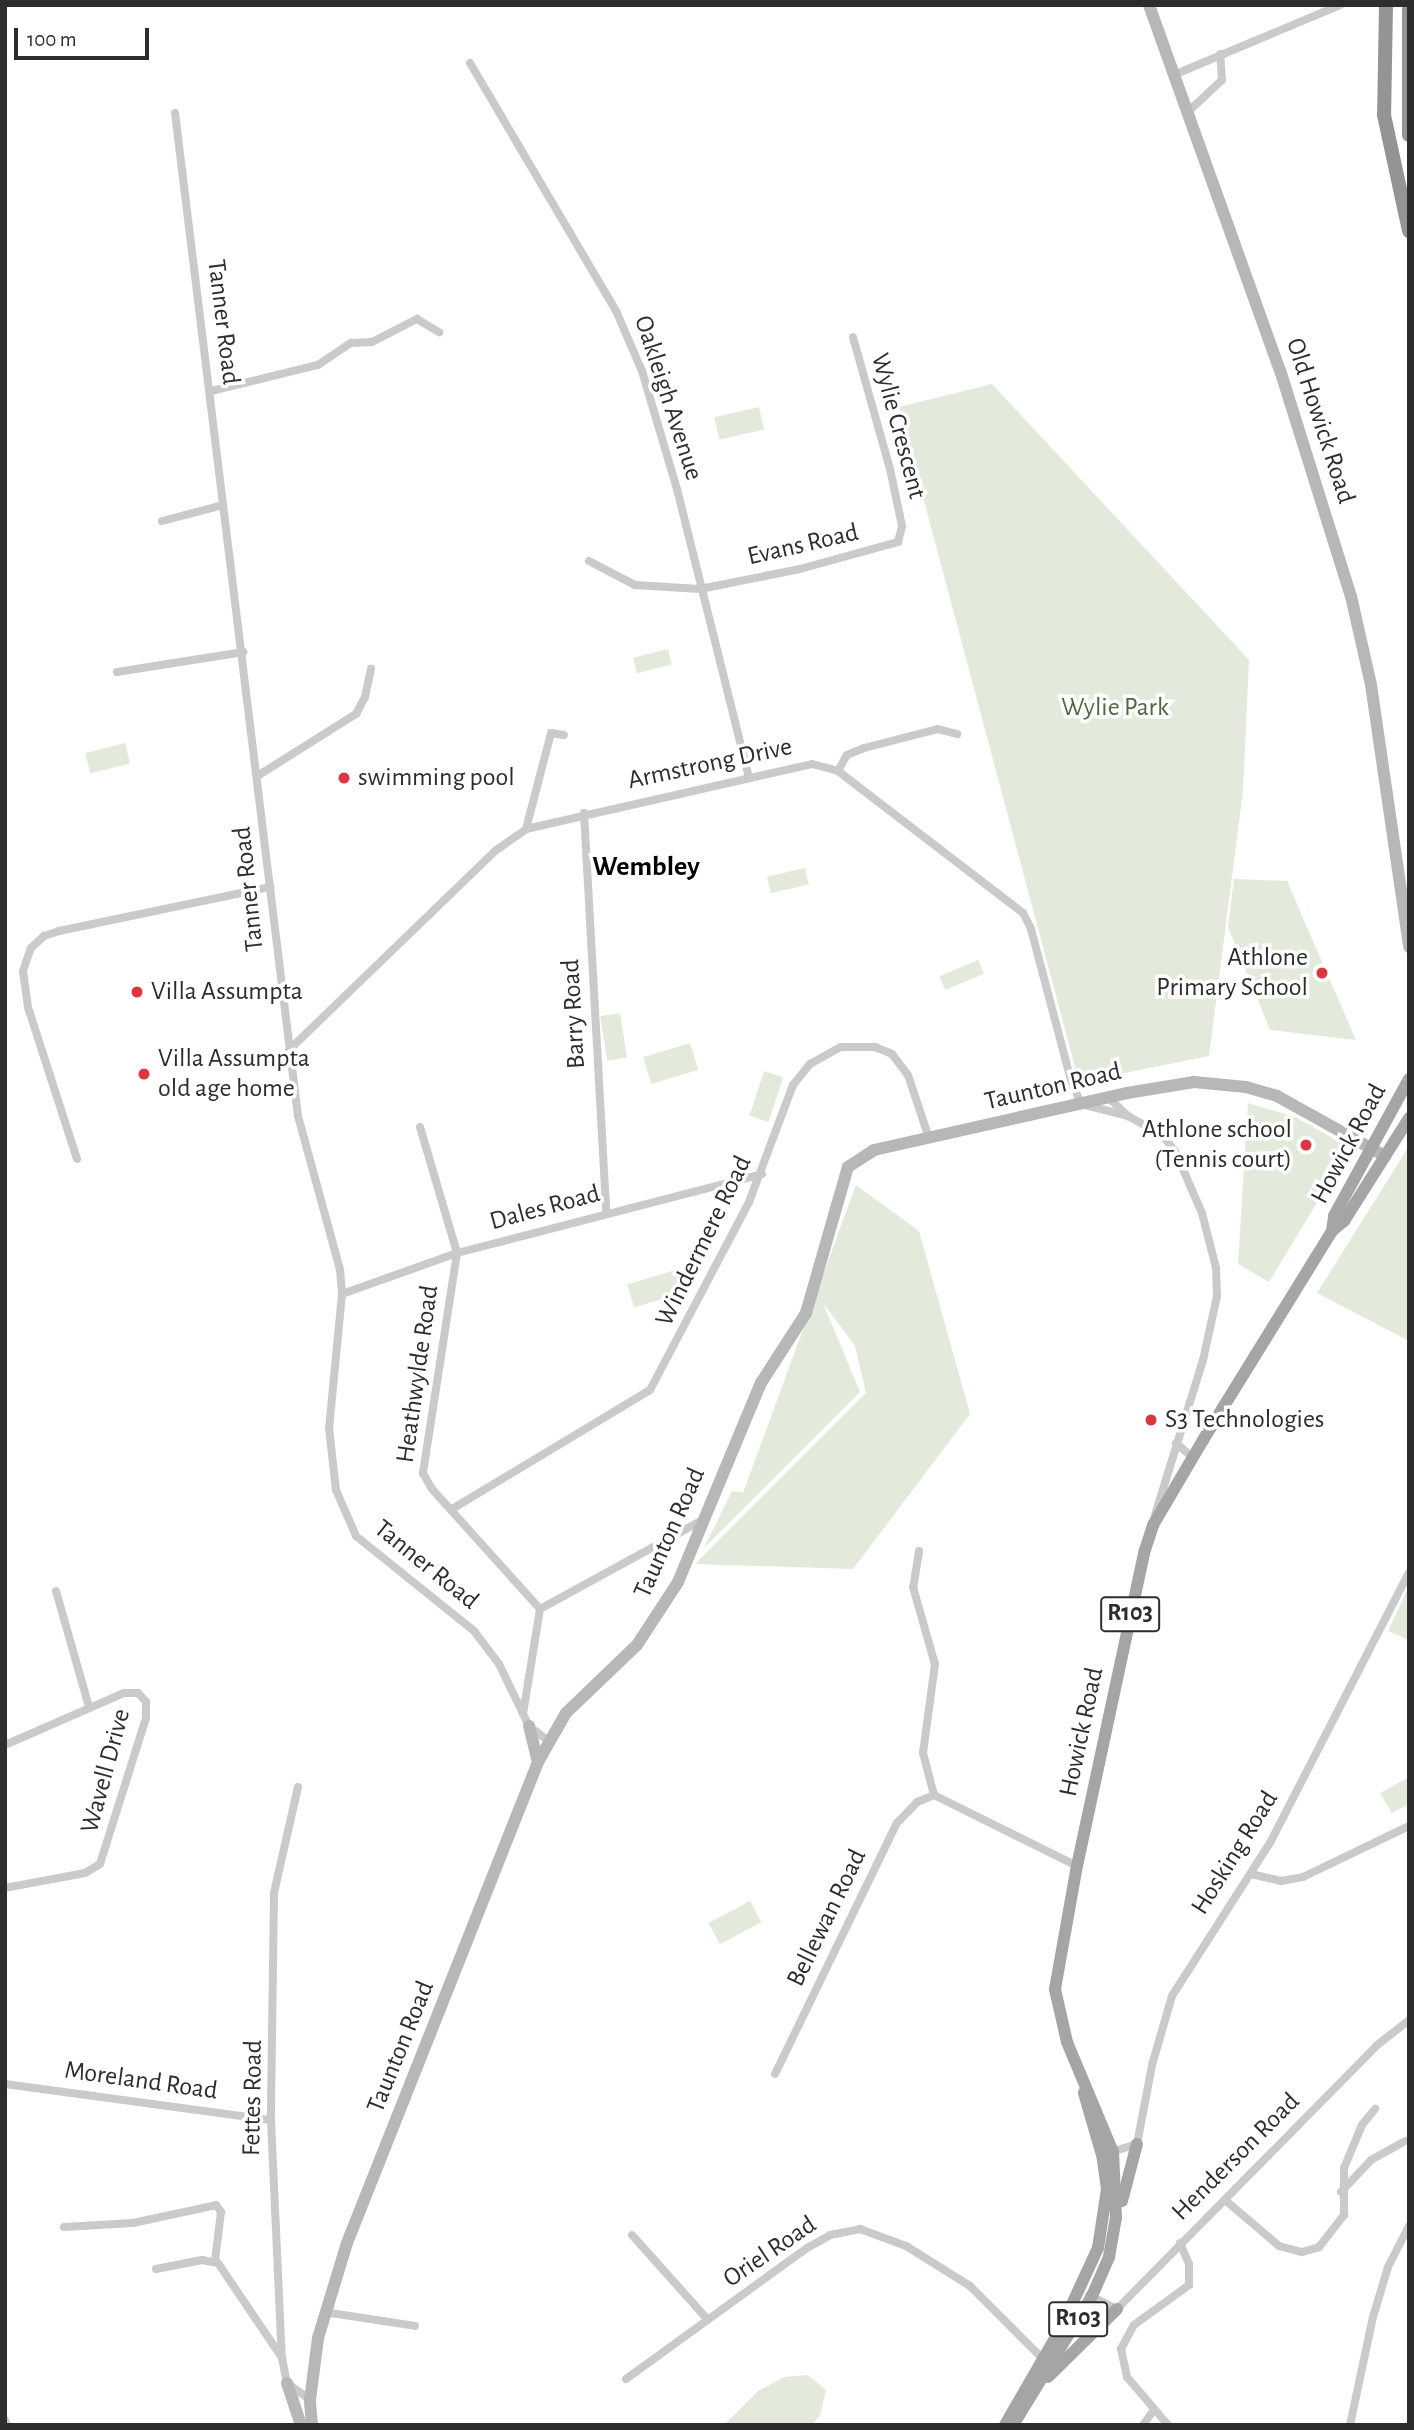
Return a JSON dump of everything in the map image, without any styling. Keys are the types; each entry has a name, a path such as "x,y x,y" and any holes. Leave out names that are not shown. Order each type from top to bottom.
{"highway":[{"path":"1386,5 1383,40 1387,140 1409,231"},
{"path":"1409,9 1406,64 1409,135"}],"main road":[{"name":"Howick Road","path":"1332,1231 1334,1216 1409,1079"},
{"name":"Howick Road","path":"1005,2425 1086,2294 1116,2218 1108,2153 1061,2024 1055,1989 1077,1866 1138,1575 1153,1525 1332,1231 1344,1221 1409,1118"},
{"path":"1116,2218 1137,2144"},
{"name":"Howick Road","path":"1107,2236 1108,2153"},
{"path":"1035,2390 1117,2309"},
{"name":"Howick Road","path":"1013,2425 1035,2390 1046,2362"}],"street":[{"name":"Old Howick Road","path":"1149,5 1280,370 1355,610 1409,947"},
{"path":"1176,75 1340,5"},
{"path":"1189,111 1222,80 1220,54"},
{"name":"Oakleigh Avenue","path":"470,63 627,332 659,421 748,778"},
{"name":"Tanner Road","path":"175,113 259,775 300,1130 334,1237 342,1294 328,1427 332,1471 346,1521 366,1548 474,1631 499,1664 529,1726 547,1740"},
{"path":"211,391 318,365 351,342 372,342 417,319 439,332"},
{"name":"Wylie Crescent","path":"853,337 902,526"},
{"path":"162,521 223,506"},
{"name":"Evans Road","path":"700,589 890,546 900,540 902,526"},
{"path":"589,561 635,585 700,589"},
{"path":"117,672 243,652"},
{"path":"259,775 356,714 365,697 371,670"},
{"path":"838,771 847,755 864,748 938,729 957,734"},
{"path":"526,829 551,733 564,735"},
{"name":"Armstrong Drive","path":"289,1050 495,850 526,829 584,813 812,764 838,771 1023,913 1031,929 1070,1077 1081,1104"},
{"name":"Barry Road","path":"584,813 606,1212"},
{"name":"Old Howick Road","path":"1397,864 1409,900"},
{"path":"77,1159 28,1007 23,971 31,948 59,931 270,887"},
{"name":"Windermere Road","path":"452,1509 650,1390 762,1174 793,1085 810,1064 841,1047 875,1047 892,1054 908,1075 929,1138"},
{"name":"Taunton Road","path":"312,2425 310,2400 324,2312 365,2194 547,1740 566,1713 616,1668 651,1627 678,1582 701,1521 761,1383 806,1313 848,1167 874,1150 1108,1097 1194,1082 1245,1087 1290,1102 1385,1156"},
{"path":"1108,1097 1128,1116 1162,1135 1175,1151 1202,1213 1216,1268 1217,1296 1203,1360 1153,1525"},
{"path":"1081,1104 1128,1116"},
{"name":"Heathwylde Road","path":"420,1127 457,1253 422,1469 426,1482 540,1609"},
{"name":"Dales Road","path":"342,1294 457,1253 606,1212 762,1174"},
{"path":"1176,1443 1193,1458"},
{"path":"523,1714 540,1609 701,1521"},
{"path":"919,1551 913,1587 936,1664 923,1753 933,1795 1077,1866"},
{"name":"Hosking Road","path":"1137,2144 1152,2065 1172,1996 1186,1968 1251,1874 1313,1765 1409,1572"},
{"path":"56,1591 89,1707"},
{"name":"Wavell Drive","path":"5,1745 89,1707 132,1693 143,1697 148,1710 107,1852 93,1870 5,1888"},
{"path":"529,1726 538,1762"},
{"name":"Fettes Road","path":"287,2384 282,2358 271,2120 274,1893 298,1787"},
{"name":"Bellewan Road","path":"775,2074 897,1823 917,1801 933,1795"},
{"path":"1251,1874 1281,1881 1303,1877 1409,1826"},
{"name":"Henderson Road","path":"1117,2309 1376,2046 1409,2020"},
{"name":"Moreland Road","path":"5,2084 271,2120"},
{"path":"1225,2200 1263,2235 1302,2252 1319,2247 1340,2224 1344,2215 1341,2192 1344,2168 1362,2125 1376,2109"},
{"path":"1341,2192 1371,2160 1405,2141"},
{"path":"1108,2153 1137,2144"},
{"path":"64,2227 133,2223 216,2205 221,2212 215,2260 282,2358"},
{"path":"1350,2425 1373,2317 1388,2267 1409,2226"},
{"name":"Oriel Road","path":"626,2379 807,2248 830,2235 860,2229 906,2246 970,2286 1046,2362"},
{"path":"632,2235 708,2320"},
{"path":"1168,2425 1153,2411 1127,2377 1121,2349 1134,2325 1189,2285 1190,2271 1180,2243"},
{"path":"156,2269 215,2260"},
{"path":"1086,2294 1117,2309"},
{"path":"324,2312 415,2326"},
{"path":"287,2384 310,2400"},
{"path":"287,2384 301,2425"},
{"path":"1143,2425 1153,2411"}],"green space":[{"name":"Wylie Park","path":"992,384 1249,660 1243,791 1209,1056 1079,1082 899,407"},
{"path":"759,407 764,429 719,440 714,417"},
{"path":"668,649 672,665 637,673 633,658"},
{"path":"125,743 130,763 90,773 85,753"},
{"path":"805,868 809,885 771,893 767,877"},
{"path":"1234,879 1287,881 1356,1040 1270,1030 1228,927"},
{"path":"978,960 984,974 945,990 939,976"},
{"path":"620,1013 627,1057 607,1061 600,1016"},
{"path":"690,1043 698,1070 651,1084 643,1057"},
{"path":"764,1071 783,1077 768,1122 749,1116"},
{"path":"1248,1103 1295,1117 1350,1148 1269,1282 1238,1264"},
{"path":"1409,1146 1409,1341 1317,1293"},
{"path":"856,1185 919,1231 970,1414 853,1569 695,1564 866,1393 855,1346 823,1303 860,1392 704,1548 732,1491 743,1493"},
{"path":"675,1270 682,1293 634,1308 627,1285"},
{"path":"1407,1590 1409,1591 1409,1640 1388,1631"},
{"path":"1409,1777 1409,1804 1392,1813 1380,1793"},
{"path":"750,1901 761,1922 720,1944 709,1923"},
{"path":"808,2375 826,2390 820,2416 811,2425 724,2425 758,2391 784,2377"}],"place":[{"name":"swimming pool","path":"344,778"},
{"name":"Athlone Primary School","path":"1322,973"},
{"name":"Villa Assumpta","path":"137,992"},
{"name":"Villa Assumpta old age home","path":"144,1074"},
{"name":"Athlone school (Tennis court)","path":"1306,1145"},
{"name":"S3 Technologies","path":"1151,1420"}],"district":[{"name":"Wembley","path":"646,867"}]}
